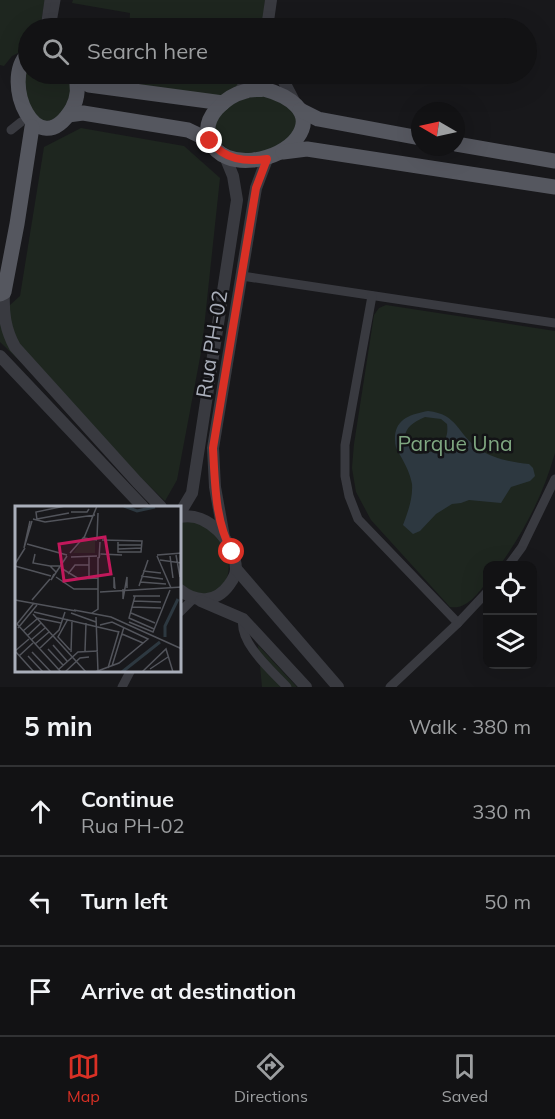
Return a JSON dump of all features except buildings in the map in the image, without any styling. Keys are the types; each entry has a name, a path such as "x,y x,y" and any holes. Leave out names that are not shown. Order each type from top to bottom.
{"main road":[{"path":"8,70 18,62"},
{"path":"68,115 77,97 76,84"},
{"path":"88,84 223,103"},
{"path":"210,141 209,124 212,116 223,103 247,90 264,89 280,93 318,119 411,136"},
{"path":"283,152 300,135 302,126 297,106"},
{"path":"2,293 18,224 21,126 8,110"},
{"path":"21,126 51,126 68,115 83,113 188,130 210,141 224,154 249,161 267,159 283,152 307,148 555,187"},
{"path":"465,146 555,161"},
{"path":"505,179 501,166 510,154"}],"street":[{"path":"46,18 49,0"},
{"path":"53,18 56,0"},
{"path":"268,18 271,0"},
{"path":"238,94 245,84"},
{"path":"285,84 297,106"},
{"name":"Rua PH-02","path":"182,511 192,493 237,200 233,176 224,154"},
{"name":"Rua PH-02","path":"237,570 232,552 224,537 215,486 213,448 256,188 267,159"},
{"path":"242,276 555,323"},
{"path":"2,293 8,335 15,347 160,506"},
{"path":"372,296 345,445 345,476 349,496 358,519 458,623"},
{"path":"0,356 142,506"},
{"path":"40,399 51,388"},
{"path":"512,561 522,546 555,479"},
{"path":"182,515 193,516 212,525 224,537"},
{"path":"182,611 197,600 213,598 224,592 232,582 237,570 338,687"},
{"path":"182,593 243,620 306,687"},
{"path":"390,687 483,596"},
{"path":"243,620 241,628 248,642 287,687"},
{"path":"122,687 130,672"}],"green space":[{"path":"0,0 45,0 42,18 18,18 18,53 12,56 4,66 0,65"},
{"path":"73,0 265,0 263,18 130,18 130,13 72,3"},
{"path":"20,84 70,84 71,90 69,101 61,114 51,120 40,120 31,114 24,104"},
{"path":"130,84 240,84 237,89 220,99"},
{"path":"263,95 291,107 294,111 297,119 295,131 288,141 277,148 250,154 236,152 225,147 215,132 219,115 227,107 239,101"},
{"path":"81,128 184,146 220,178 202,347 177,480 165,501 0,342 0,314 20,296 44,147"},
{"name":"Parque Una","path":"386,305 555,331 555,453 545,483 532,512 509,552 503,561 483,561 483,587 472,600 462,606 450,607 371,520 356,492 352,468 354,444 374,315 379,308"},
{"path":"192,521 209,529 221,541 227,554 229,568 226,581 219,590 209,595 196,593 182,585 182,522"},
{"path":"258,645 297,687 262,687"}],"shaded area":[{"path":"428,411 452,420 472,443 484,452 496,458 529,464 535,476 530,481 511,487 501,503 469,500 452,504 436,514 420,531 413,534 403,525 411,500 412,484 396,448 395,437 398,425 402,421","holes":["425,417 441,419 447,424 444,442 435,450 416,454 405,437 408,428"]}],"route":[{"path":"210,141 216,149 232,158 249,161 267,159 256,188 213,448 215,486 224,537 232,552"}]}
